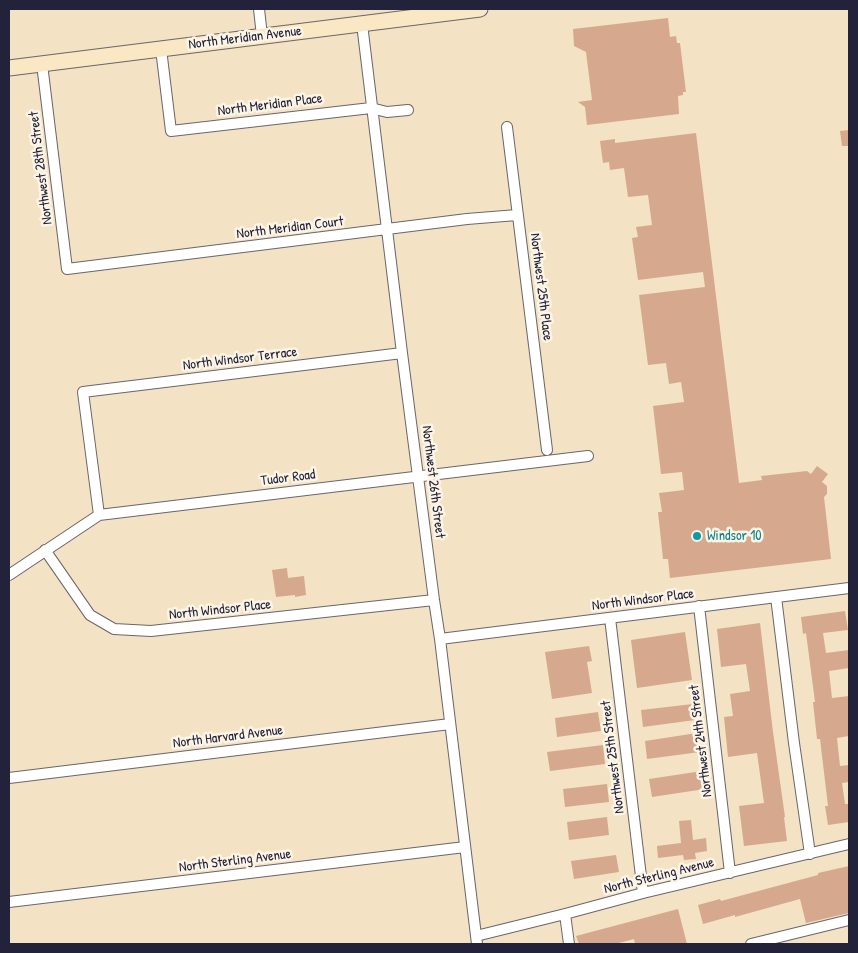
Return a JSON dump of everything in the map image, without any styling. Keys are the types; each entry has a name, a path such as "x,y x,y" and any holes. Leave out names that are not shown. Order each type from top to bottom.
{"main road":[{"name":"North Meridian Avenue","path":"9,68 362,24 428,12 480,9"}],"street":[{"path":"259,9 262,36"},
{"name":"Northwest 26th Street","path":"362,24 476,940"},
{"name":"North Meridian Place","path":"161,49 171,130 372,108 388,112 408,110"},
{"name":"Northwest 28th Street","path":"42,64 67,269"},
{"name":"Northwest 25th Place","path":"507,127 547,450"},
{"name":"North Meridian Court","path":"67,269 467,219 517,215"},
{"name":"North Windsor Terrace","path":"99,515 83,392 402,353"},
{"name":"Tudor Road","path":"9,575 99,515 588,456"},
{"name":"North Windsor Place","path":"45,550 90,615 114,629 151,631 434,600"},
{"name":"North Windsor Place","path":"440,639 849,588"},
{"path":"776,597 810,854"},
{"name":"Northwest 24th Street","path":"699,606 730,873"},
{"name":"Northwest 25th Street","path":"610,618 643,893"},
{"name":"North Harvard Avenue","path":"9,778 450,724"},
{"name":"North Sterling Avenue","path":"476,940 643,893 849,844"},
{"name":"North Sterling Avenue","path":"9,902 465,847"},
{"path":"565,914 569,944"},
{"path":"750,944 849,920"}],"building":[{"path":"668,18 670,37 676,36 677,43 680,43 686,92 678,96 679,114 587,125 585,107 578,102 592,100 586,52 574,46 573,29"},
{"path":"849,130 849,146 842,146 840,131"},
{"path":"696,133 739,483 762,480 761,476 807,471 811,474 817,466 828,474 822,482 827,486 827,494 824,497 831,559 670,578 668,559 663,559 658,512 662,512 659,493 684,490 682,472 661,474 653,406 684,402 681,382 669,384 666,363 648,365 639,295 705,287 703,272 638,280 632,238 638,237 636,227 652,225 648,195 628,197 624,168 610,170 609,162 603,163 600,141 615,139 615,143"},
{"path":"287,568 288,578 304,576 306,595 276,597 272,570"},
{"path":"845,611 848,630 823,633 826,653 849,650 849,668 829,671 832,698 849,696 849,736 837,738 840,766 849,765 849,782 842,783 845,804 849,804 849,822 828,825 825,806 828,806 820,739 817,739 813,702 815,702 806,633 803,634 801,617"},
{"path":"760,623 787,841 744,846 739,806 764,803 757,753 728,757 724,717 733,716 730,694 750,691 746,664 721,667 717,629"},
{"path":"685,632 692,680 637,688 631,640"},
{"path":"589,646 592,661 587,662 592,693 552,699 545,652"},
{"path":"693,704 695,720 643,727 641,710"},
{"path":"598,712 601,731 557,737 555,718"},
{"path":"697,733 700,752 647,759 645,741"},
{"path":"603,745 605,764 550,771 547,752"},
{"path":"702,771 705,789 652,797 649,779"},
{"path":"607,784 609,802 565,807 563,789"},
{"path":"607,817 609,835 569,840 567,822"},
{"path":"691,820 693,840 706,838 707,851 695,853 696,859 684,860 683,855 658,858 657,846 681,843 679,821"},
{"path":"616,855 619,872 574,879 571,861"},
{"path":"849,866 849,913 806,923 800,899 703,924 698,905 720,899 721,901"},
{"path":"678,909 687,944 635,944 634,939 615,944 579,944 576,936"}],"place":[{"name":"Windsor 10","path":"697,536"}]}
